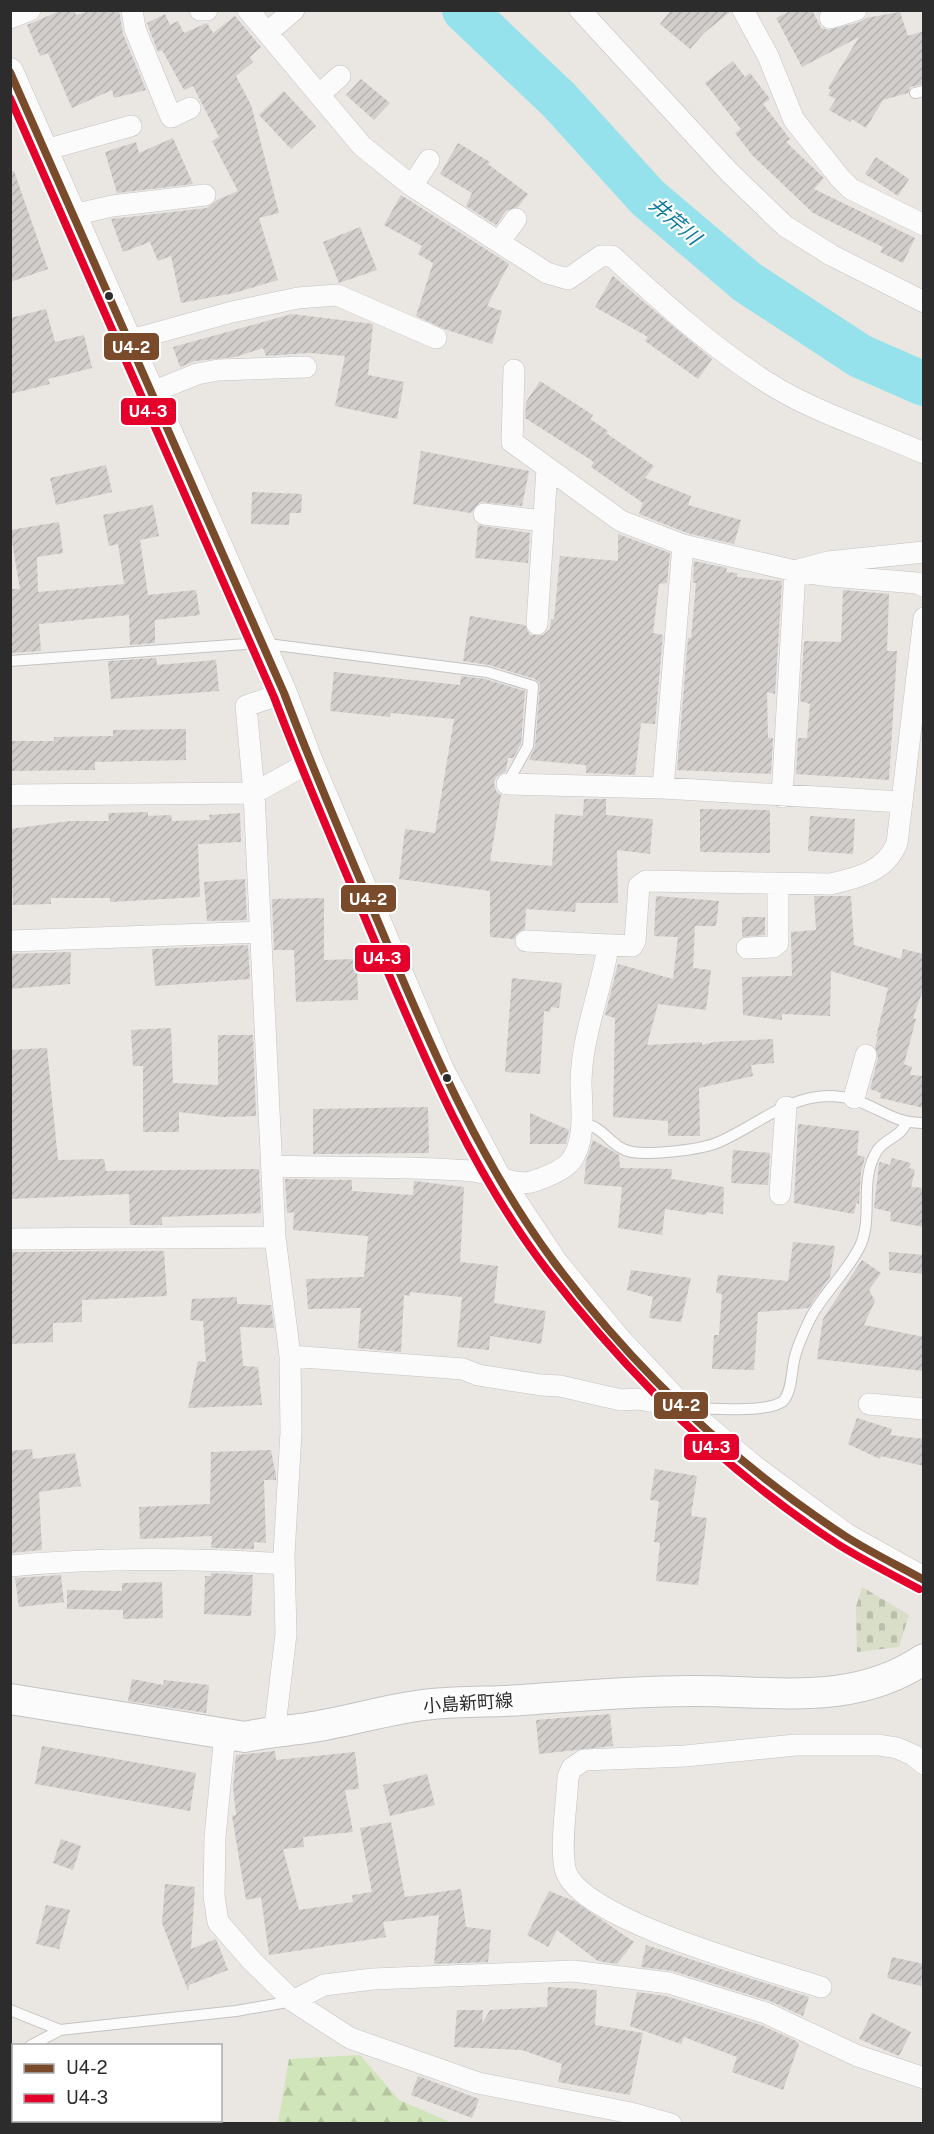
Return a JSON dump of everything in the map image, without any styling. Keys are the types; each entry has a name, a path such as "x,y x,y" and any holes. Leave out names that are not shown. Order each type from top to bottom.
{"main road":[{"name":"小島新町線","path":"10,1699 245,1737 279,1730 308,1728 386,1710 434,1704 692,1690 784,1695 845,1690 878,1683 909,1669 924,1659"}],"street":[{"path":"10,18 30,10"},
{"path":"132,10 135,29 171,117 190,108"},
{"path":"200,10 207,10"},
{"path":"248,10 362,146 412,186 548,273 568,279 601,256 612,256 678,316 764,381 790,395 924,453"},
{"path":"268,32 294,10"},
{"path":"580,10 729,172 785,226 831,255 924,302"},
{"path":"743,10 768,56 794,120 840,178 851,189 924,225"},
{"path":"830,18 856,10"},
{"path":"10,71 17,102 45,150 127,341 284,693 310,762 441,1070 497,1176 554,1262 618,1340 680,1406 753,1468 845,1536 924,1580"},
{"path":"320,94 340,76"},
{"path":"45,150 86,136 131,126"},
{"path":"412,186 429,160"},
{"path":"73,214 112,206 205,195"},
{"path":"500,242 516,219"},
{"path":"127,341 232,312 298,298 337,294 436,338"},
{"path":"150,393 197,374 219,370 306,367"},
{"path":"514,370 512,442 621,521 683,545 795,571 917,583 924,586"},
{"path":"537,624 547,469"},
{"path":"484,513 543,521"},
{"path":"663,788 683,545"},
{"path":"795,571 828,562 924,552"},
{"path":"782,797 795,571"},
{"path":"526,941 626,948 634,941 639,886 646,881 830,884 851,880 886,863 897,843 924,618"},
{"path":"279,1730 276,1718 286,1634 284,1564 291,1432 290,1356 275,1237 254,793 246,706 284,693"},
{"path":"10,795 254,793 310,762"},
{"path":"507,784 663,788 782,797 902,802"},
{"path":"747,948 773,947 778,943 778,884"},
{"path":"10,941 261,932"},
{"path":"273,1166 465,1171 532,1182 563,1168 572,1160 582,1123 581,1078 586,1040 608,947"},
{"path":"854,1098 866,1055"},
{"path":"780,1194 786,1107"},
{"path":"10,1239 275,1237"},
{"path":"290,1356 463,1369 478,1376 560,1386 621,1400 637,1399 680,1406"},
{"path":"869,1404 924,1409"},
{"path":"10,1566 78,1559 192,1558 284,1564"},
{"path":"225,1734 215,1837 214,1896 218,1923 252,1961 293,2001 350,2038 478,2084 631,2113 671,2124"},
{"path":"821,1987 646,1928 610,1911 571,1883 565,1869 568,1777 572,1768 584,1760 685,1756 796,1745 879,1745 897,1748 913,1755 924,1764"},
{"path":"293,2001 324,1984 373,1978 573,1971 669,1983 766,2013 858,2056 924,2078"}],"lane":[{"path":"10,661 260,643 486,672 533,686 528,746 507,784"},
{"path":"582,1123 595,1125 615,1145 632,1152 671,1150 718,1143 766,1114 797,1102 825,1096 854,1098 906,1123 924,1123"},
{"path":"680,1406 719,1411 772,1406 782,1402 786,1396 795,1354 810,1319 860,1246 867,1227 867,1189 877,1151 901,1132 906,1123"},
{"path":"34,2044 60,2030 236,2011 293,2001"},
{"path":"10,2010 60,2030"}],"green space":[{"path":"862,1587 909,1615 899,1647 857,1652 856,1607"},
{"path":"360,2055 399,2100 452,2123 278,2123 289,2059"}],"building":[{"path":"62,10 74,10 76,15 93,10 119,10 123,34 146,90 114,98 112,90 72,108 48,53 40,56 27,25"},
{"path":"671,10 731,11 704,33 690,49 660,24"},
{"path":"792,10 812,10 821,28 828,30 860,22 866,18 900,12 908,36 924,31 924,84 910,87 908,93 883,100 866,128 852,119 850,122 829,110 836,99 828,95 831,90 828,88 859,37 802,67 776,18"},
{"path":"165,14 170,25 178,21 184,33 207,23 213,33 235,16 261,47 250,57 253,62 236,76 251,105 279,213 259,218 278,280 234,293 181,303 171,256 158,261 150,242 123,252 111,219 207,208 217,200 238,191 212,141 219,137 193,86 184,90 162,50 158,52 147,23"},
{"path":"733,61 745,77 750,73 770,99 763,104 790,139 786,142 824,178 814,189 915,238 903,263 880,252 883,247 813,213 753,156 735,133 741,129 705,83"},
{"path":"361,79 390,103 374,120 346,95"},
{"path":"284,91 316,126 291,149 259,115"},
{"path":"173,138 193,184 117,193 105,152 136,142 139,153"},
{"path":"458,143 490,162 488,164 528,194 518,207 506,211 496,225 466,206 472,193 440,174"},
{"path":"876,157 909,179 898,196 865,174"},
{"path":"14,171 48,269 10,282 10,172"},
{"path":"401,195 509,264 487,306 502,311 492,344 444,329 416,316 433,263 418,254 422,246 384,225"},
{"path":"360,227 377,270 339,283 323,242"},
{"path":"613,276 712,359 698,379 645,341 648,337 595,307"},
{"path":"46,309 55,342 84,335 92,368 48,379 50,384 10,394 10,318"},
{"path":"292,314 373,324 368,375 404,382 397,419 335,406 345,356 309,353 266,356 263,348 235,357 195,361 180,367 173,347"},
{"path":"540,381 593,415 590,419 608,431 606,433 654,466 645,478 691,496 688,505 741,520 734,544 687,533 639,514 643,503 591,467 594,462 525,418 526,402"},
{"path":"421,451 529,471 522,506 480,502 471,513 413,504"},
{"path":"106,465 112,492 56,505 50,478"},
{"path":"252,492 302,494 301,513 290,513 289,525 251,524"},
{"path":"153,505 159,536 140,540 148,595 196,590 200,615 155,620 155,643 130,645 129,615 39,624 41,651 10,653 10,589 20,589 10,530 59,522 63,553 37,557 38,592 124,584 118,544 109,546 103,515"},
{"path":"478,525 530,533 528,563 475,558"},
{"path":"618,534 670,553 667,583 659,584 653,633 663,635 655,724 641,723 635,775 586,773 586,765 529,760 535,747 540,683 535,679 489,665 463,661 470,616 525,625 530,635 543,635 550,629 551,619 554,619 560,556 618,561"},
{"path":"694,561 727,568 726,572 737,573 737,577 782,581 775,694 767,692 768,738 773,738 771,774 677,770 688,638 691,638 696,583 693,583"},
{"path":"843,590 889,594 887,651 897,651 889,780 796,774 798,738 807,738 810,704 800,701 804,641 841,642"},
{"path":"156,658 157,665 216,660 219,691 111,699 108,661"},
{"path":"334,672 460,685 461,676 485,679 525,691 521,744 513,758 508,758 506,771 496,777 494,783 496,791 501,795 490,861 552,866 555,814 583,816 584,799 606,799 606,815 653,819 650,854 617,850 618,903 576,903 575,912 526,909 525,929 516,934 514,939 490,937 490,891 399,879 405,829 435,833 454,719 391,713 390,717 330,711"},
{"path":"186,729 186,760 95,762 95,770 10,771 10,741 54,741 54,737 113,736 113,730"},
{"path":"700,809 770,810 770,853 700,852"},
{"path":"148,812 148,816 171,815 172,821 210,820 209,815 240,813 241,842 198,844 200,897 110,902 110,898 51,898 51,904 13,905 10,829 70,821 109,821 108,813"},
{"path":"810,816 855,819 853,854 808,851"},
{"path":"245,879 247,920 207,921 204,882"},
{"path":"656,896 719,901 716,926 695,926 693,968 711,970 706,1010 658,1004 647,1045 702,1042 702,1045 715,1042 773,1039 774,1063 751,1065 753,1076 699,1088 700,1136 668,1136 668,1121 613,1117 615,1018 605,1015 618,964 673,979 678,937 654,936"},
{"path":"814,896 851,896 854,945 901,959 903,949 924,954 924,987 913,1018 916,1019 904,1064 912,1067 910,1075 924,1076 924,1108 880,1098 881,1093 870,1089 878,1058 875,1047 878,1037 876,1037 888,988 831,971 830,1016 782,1014 782,1020 743,1015 742,977 792,976 791,932 816,930"},
{"path":"324,898 324,960 357,959 358,1000 296,1002 294,950 274,950 272,899"},
{"path":"742,917 765,917 765,935 742,937"},
{"path":"248,945 250,979 155,986 152,949"},
{"path":"71,952 70,984 10,989 10,954"},
{"path":"512,978 562,983 559,1008 551,1007 550,1012 544,1011 540,1074 505,1072"},
{"path":"171,1028 173,1083 218,1085 218,1035 253,1035 256,1116 223,1117 179,1112 179,1132 143,1132 143,1066 133,1066 131,1030"},
{"path":"47,1048 58,1160 104,1159 106,1171 259,1169 261,1213 162,1217 162,1225 130,1225 129,1194 10,1199 10,1050"},
{"path":"428,1107 429,1153 313,1154 313,1109"},
{"path":"530,1113 569,1130 566,1144 530,1144"},
{"path":"798,1124 859,1131 857,1155 865,1157 861,1172 859,1204 856,1203 854,1214 794,1203"},
{"path":"593,1140 619,1155 620,1168 672,1169 671,1179 724,1187 723,1214 707,1212 706,1215 665,1209 662,1235 618,1228 622,1187 584,1184 586,1161"},
{"path":"733,1150 770,1153 768,1185 731,1183"},
{"path":"892,1158 911,1163 909,1168 915,1170 911,1187 924,1188 924,1227 890,1221 891,1212 874,1208 879,1164 880,1162 890,1165"},
{"path":"285,1179 352,1180 352,1191 413,1195 414,1181 464,1187 460,1262 498,1266 494,1303 546,1311 541,1344 490,1336 489,1350 457,1347 462,1297 410,1292 410,1296 404,1295 401,1352 358,1348 361,1308 308,1309 306,1279 364,1277 368,1236 293,1230 294,1212 287,1213"},
{"path":"793,1242 835,1246 830,1277 808,1308 758,1312 754,1370 712,1369 714,1335 719,1335 722,1294 716,1293 718,1275 788,1281"},
{"path":"164,1251 167,1296 82,1300 82,1322 53,1323 53,1342 10,1344 10,1252"},
{"path":"889,1252 924,1255 924,1274 889,1270"},
{"path":"862,1260 881,1273 869,1290 875,1301 864,1325 924,1337 924,1371 817,1359 823,1319"},
{"path":"631,1270 691,1278 681,1322 649,1318 653,1297 627,1290"},
{"path":"237,1297 237,1304 271,1305 274,1328 240,1327 243,1366 258,1367 262,1405 188,1408 198,1361 206,1362 203,1321 190,1320 192,1299"},
{"path":"857,1418 892,1429 890,1435 924,1439 924,1466 881,1456 880,1459 848,1444"},
{"path":"32,1449 33,1459 75,1453 81,1486 39,1492 42,1550 10,1553 10,1451"},
{"path":"271,1450 276,1480 264,1480 266,1543 254,1542 254,1549 211,1548 212,1536 140,1539 139,1507 210,1504 211,1452"},
{"path":"655,1469 697,1476 691,1516 707,1518 698,1585 656,1581 660,1543 654,1542 659,1501 650,1500"},
{"path":"211,1573 253,1575 251,1616 204,1614 205,1576 211,1576"},
{"path":"61,1575 64,1602 19,1607 15,1578"},
{"path":"162,1582 163,1618 123,1619 123,1610 67,1609 67,1590 122,1591 122,1583"},
{"path":"132,1679 163,1685 164,1680 209,1685 206,1713 128,1701"},
{"path":"610,1714 613,1746 539,1754 536,1720"},
{"path":"42,1746 196,1773 190,1811 35,1784"},
{"path":"275,1751 276,1760 355,1752 359,1789 345,1790 353,1832 303,1837 304,1847 283,1849 299,1910 353,1902 352,1895 372,1892 360,1828 391,1822 405,1897 461,1889 466,1927 491,1930 488,1962 434,1964 439,1915 383,1922 386,1937 269,1955 261,1897 246,1900 232,1816 236,1815 233,1787 236,1755"},
{"path":"427,1774 435,1805 390,1816 383,1785"},
{"path":"61,1839 81,1846 73,1870 53,1863"},
{"path":"165,1884 195,1887 191,1949 216,1939 228,1970 189,1985 188,1991 162,1923"},
{"path":"549,1891 574,1901 634,1942 617,1964 598,1961 557,1930 548,1947 527,1935"},
{"path":"46,1905 70,1910 59,1949 36,1944"},
{"path":"646,1945 809,1997 803,2016 770,2001 673,1971 641,1967"},
{"path":"892,1957 924,1964 921,1986 887,1978"},
{"path":"548,1987 597,1990 595,2025 643,2033 630,2095 558,2082 562,2064 522,2050 454,2047 457,2010 483,2010 482,2024 490,2010 547,2007"},
{"path":"637,1992 666,1996 761,2025 796,2041 799,2044 783,2090 732,2072 737,2057 684,2037 681,2044 630,2026"},
{"path":"872,2013 911,2032 899,2056 859,2039"},
{"path":"418,2076 479,2099 472,2118 411,2095"}],"waterway":[{"name":"井芹川","path":"464,10 559,100 648,198 747,282 860,356 924,384"}],"transit line":[{"name":"U4-2","path":"10,72 284,693 334,819 423,1026 461,1108 504,1187 554,1262 585,1302 617,1340 688,1412 725,1445 804,1508 854,1542 924,1580"},
{"name":"U4-3","path":"10,98 274,697 414,1032 452,1115 496,1195 520,1233 578,1309 681,1420 757,1486 797,1517 849,1551 919,1589"}]}
